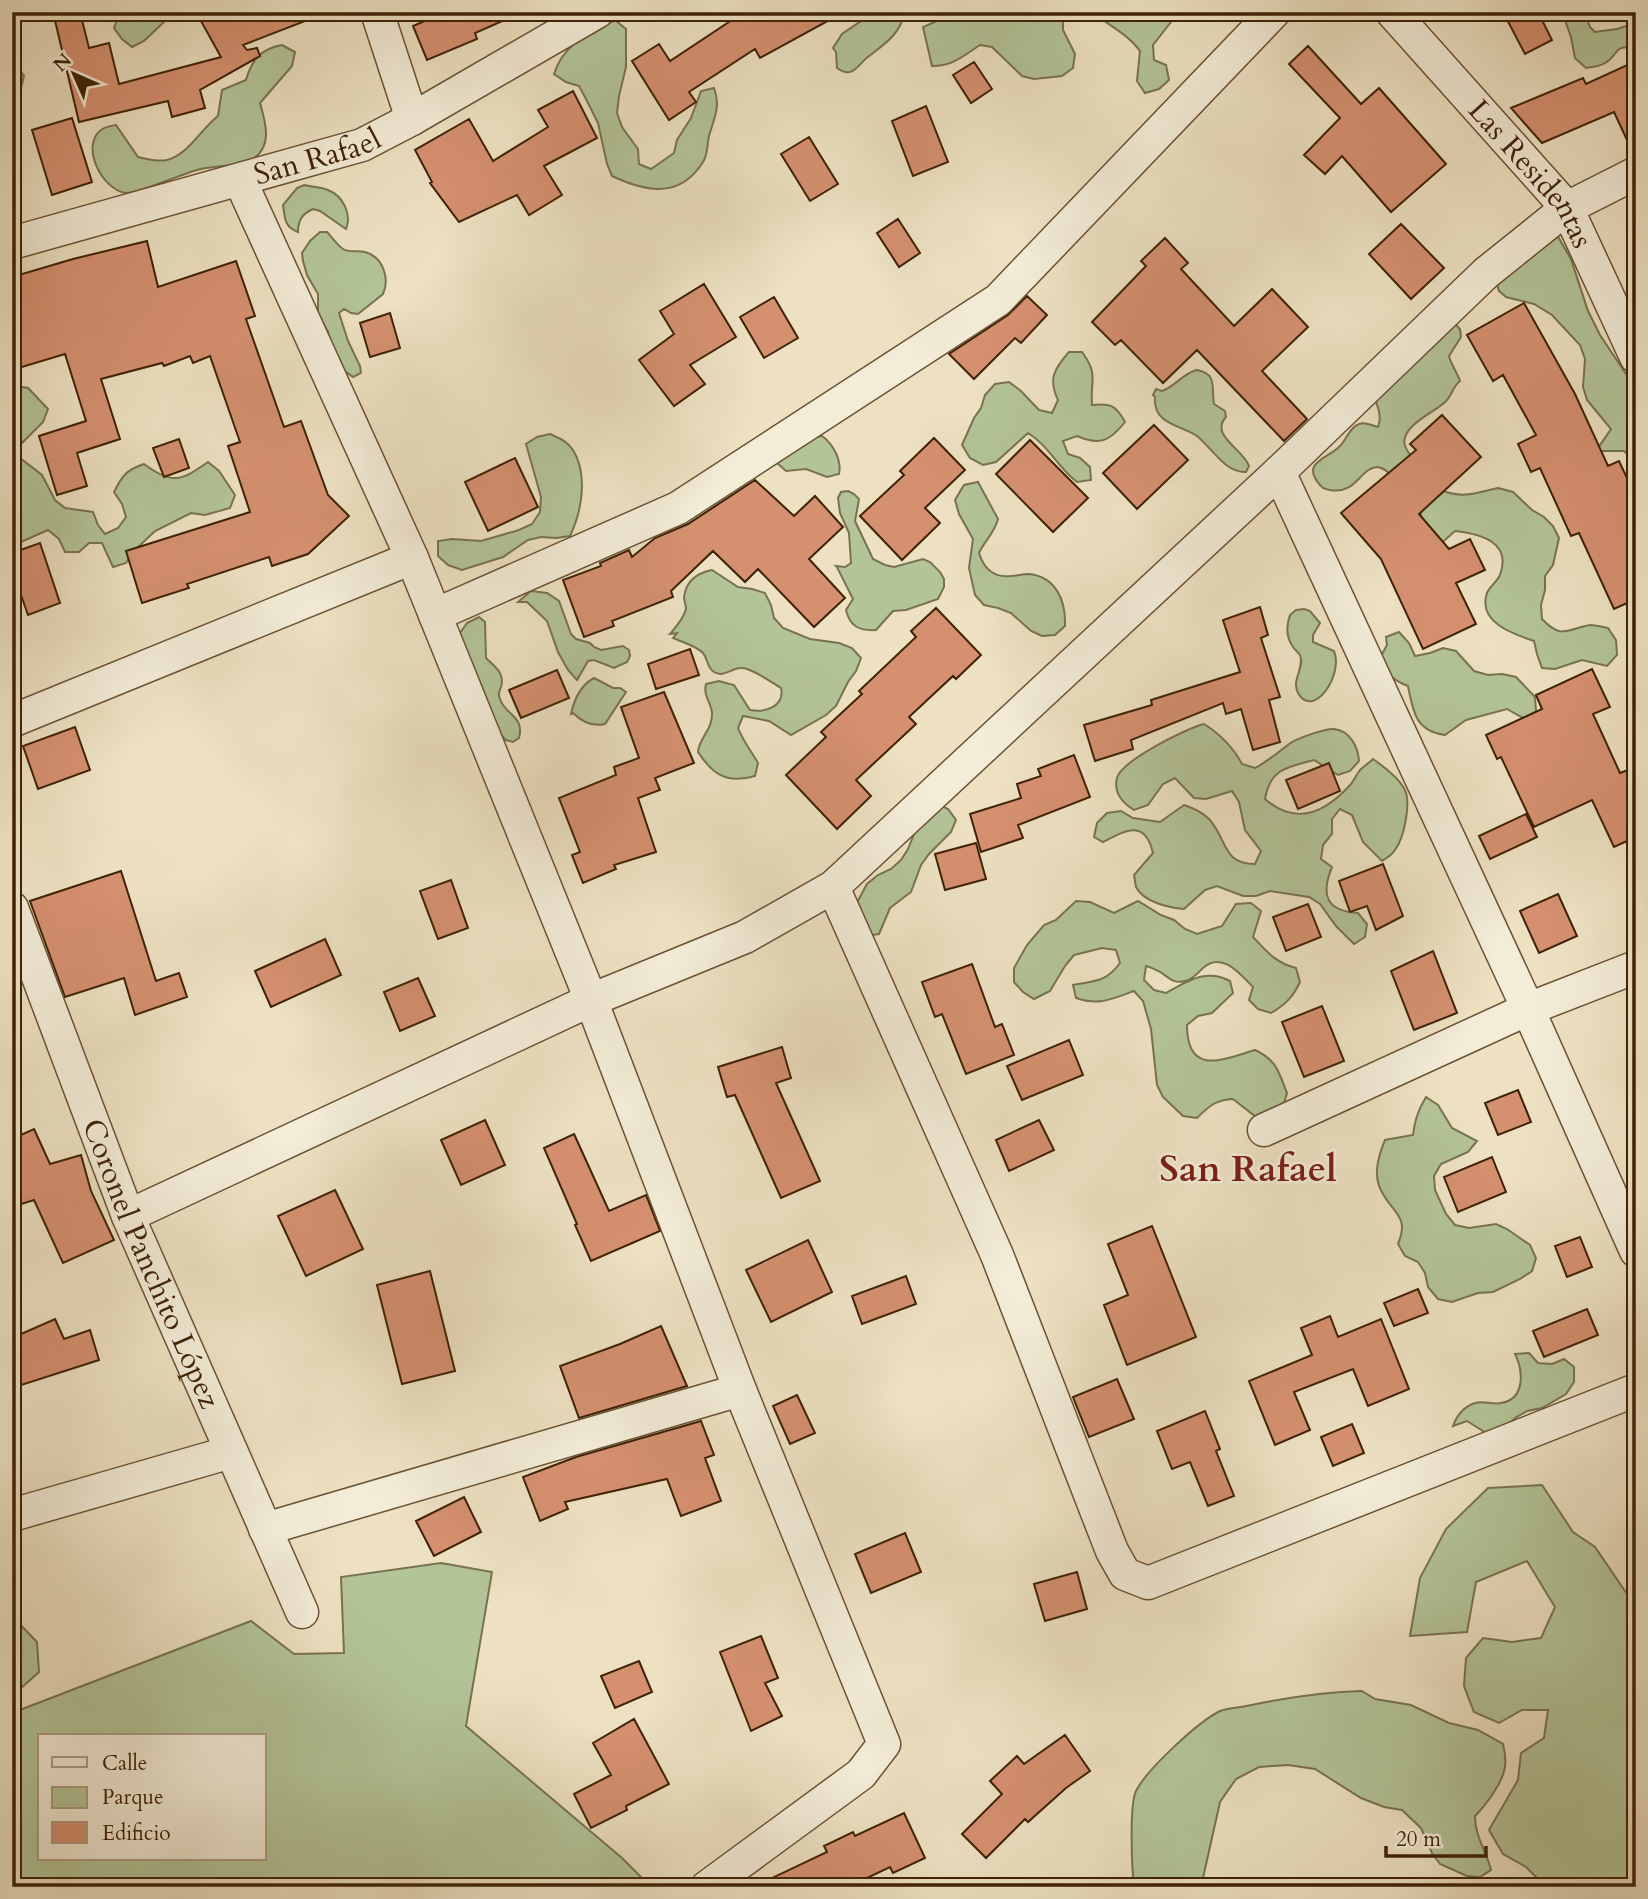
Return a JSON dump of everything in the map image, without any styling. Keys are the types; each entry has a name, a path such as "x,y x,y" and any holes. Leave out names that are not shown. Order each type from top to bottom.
{"street":[{"path":"377,12 412,119"},
{"name":"San Rafael","path":"12,243 362,145 597,12"},
{"path":"435,615 678,508 999,300 1274,12"},
{"name":"Las Residentas","path":"1392,12 1567,208 1636,357"},
{"path":"128,1216 591,1000 745,937 833,887 1279,472 1486,272 1567,208 1636,173"},
{"path":"240,180 412,558 591,1000 740,1391 884,1744 861,1774 707,1887"},
{"path":"1279,472 1528,1009 1636,1251"},
{"path":"12,721 412,558"},
{"path":"833,887 997,1255 1112,1551 1125,1574 1148,1583 1636,1390"},
{"name":"Coronel Panchito López","path":"12,908 128,1216 302,1612"},
{"path":"1265,1130 1528,1009 1636,967"},
{"path":"265,1529 740,1391"},
{"path":"12,1516 231,1452"}],"green space":[{"path":"120,12 181,12 166,20 144,41 132,47 114,28"},
{"path":"866,12 905,12 900,26 887,42 855,70 843,71 837,68 836,52 833,48 842,34 861,21"},
{"path":"939,12 1068,12 1063,15 1063,30 1075,54 1073,68 1062,76 1034,79 1022,76 992,47 980,45 952,62 932,66 923,27 937,21"},
{"path":"1092,12 1171,12 1171,22 1153,45 1154,60 1166,65 1169,80 1159,89 1145,93 1137,81 1140,51 1124,35"},
{"path":"1562,12 1584,12 1595,32 1636,23 1636,48 1619,49 1608,61 1586,68 1575,58"},
{"path":"615,20 626,29 626,67 617,113 622,127 638,149 639,164 651,169 674,153 677,140 691,118 701,91 714,88 717,106 705,159 694,174 673,187 662,189 637,186 612,176 598,123 579,86 554,74 558,63 571,47 586,35"},
{"path":"282,45 295,52 292,66 260,103 266,140 260,153 254,158 243,163 203,168 126,193 117,190 102,176 93,156 93,146 95,137 102,129 116,125 138,157 160,161 175,157 218,116 222,90 246,80 258,56 268,49"},
{"path":"12,59 24,76 17,103 12,103"},
{"path":"304,185 325,189 342,201 348,217 346,229 313,209 301,218 298,232 290,228 283,205 297,188"},
{"path":"320,232 327,232 345,250 362,251 376,258 385,275 383,294 358,314 344,309 339,313 360,366 361,373 353,377 336,362 328,332 318,314 318,294 307,275 303,261 302,253"},
{"path":"1557,235 1571,259 1588,311 1600,335 1636,389 1636,463 1624,451 1596,451 1611,429 1587,400 1583,387 1585,359 1580,345 1552,315 1534,304 1506,297 1499,291 1497,284"},
{"path":"1455,324 1460,329 1461,337 1449,356 1460,381 1447,401 1418,421 1405,439 1406,449 1421,469 1395,479 1384,469 1371,468 1346,489 1323,488 1315,477 1314,466 1340,446 1357,425 1364,423 1378,427 1379,414 1372,392"},
{"path":"1069,352 1082,352 1090,366 1093,378 1092,405 1112,406 1125,422 1104,440 1092,441 1077,436 1063,441 1068,454 1080,458 1090,467 1091,480 1077,482 1042,444 1028,433 996,462 983,465 970,458 962,445 985,395 995,384 1009,382 1039,410 1052,413 1058,400 1053,386 1054,374"},
{"path":"1197,370 1211,378 1214,404 1225,411 1226,417 1222,424 1224,436 1246,460 1249,466 1246,472 1225,464 1197,436 1169,423 1158,413 1153,395 1156,389 1167,389"},
{"path":"14,386 28,388 48,409 43,422 21,444 20,458 42,475 55,500 65,508 93,512 105,534 118,528 126,517 114,492 117,486 129,471 144,464 162,475 176,478 191,473 208,462 219,471 235,495 230,508 205,515 191,513 155,531 133,552 126,563 113,567 102,543 89,543 79,552 65,552 59,539 48,530 21,542 12,543"},
{"path":"550,434 571,447 581,470 582,493 570,536 528,540 503,557 462,570 448,565 438,556 438,541 481,541 532,524 540,512 541,497 526,444 537,437"},
{"path":"822,436 836,453 839,474 827,477 806,469 786,471 776,462 807,437"},
{"path":"978,482 998,519 979,553 981,559 987,568 1000,576 1028,574 1046,579 1052,585 1061,599 1065,617 1065,626 1055,635 1042,636 1031,631 1011,613 984,605 975,595 969,568 973,539 959,514 955,500 964,485"},
{"path":"1498,488 1513,492 1544,517 1559,538 1553,565 1545,576 1542,619 1560,631 1590,625 1608,628 1616,640 1617,655 1607,666 1582,660 1555,669 1542,668 1534,641 1507,630 1487,612 1487,593 1499,577 1503,564 1498,547 1475,534 1455,531 1436,548 1415,529 1421,516 1420,501 1440,490 1463,495"},
{"path":"848,491 859,499 855,521 873,559 894,567 923,559 930,562 944,579 944,587 938,599 906,610 893,611 876,630 861,629 850,620 846,610 853,599 836,566 845,567 851,563 849,533 840,513 838,498 841,492"},
{"path":"712,570 738,587 765,593 774,618 783,628 810,639 839,643 852,648 861,658 836,706 826,715 791,735 769,721 743,716 738,728 758,763 755,776 745,778 722,776 709,767 698,752 712,719 706,684 719,681 734,685 750,710 756,711 777,704 781,688 745,668 718,674 710,668 705,655 693,646 673,638 677,633 670,634 685,612 685,591 690,582 702,573"},
{"path":"531,591 547,593 559,601 571,634 576,639 601,650 623,646 629,650 627,662 614,668 594,660 588,661 577,680 558,652 547,621 527,602 518,602"},
{"path":"1296,610 1310,611 1320,623 1313,635 1313,642 1334,651 1336,661 1331,682 1319,698 1311,701 1304,700 1296,688 1301,660 1287,631 1290,615"},
{"path":"479,617 485,622 486,658 502,678 500,699 519,725 519,738 513,742 506,740 496,730 461,656 460,633 467,623"},
{"path":"1399,632 1409,643 1415,656 1443,648 1456,651 1474,671 1516,677 1535,697 1536,711 1530,722 1507,709 1466,720 1445,735 1427,729 1417,718 1408,686 1391,676 1380,658 1387,645 1386,637"},
{"path":"594,678 626,692 605,724 600,725 571,714 579,693"},
{"path":"1204,724 1226,741 1242,764 1255,768 1292,742 1325,730 1340,730 1349,737 1359,761 1350,771 1338,775 1314,760 1281,771 1271,781 1265,799 1288,812 1311,812 1332,802 1373,759 1402,786 1407,796 1406,821 1398,845 1389,856 1382,861 1363,842 1352,815 1340,809 1332,819 1332,834 1323,845 1321,859 1332,867 1327,886 1329,900 1339,909 1358,913 1367,924 1365,937 1354,944 1320,904 1309,897 1270,891 1256,896 1243,896 1217,886 1205,890 1184,909 1157,903 1139,892 1134,875 1153,853 1145,835 1134,830 1103,842 1094,837 1097,823 1107,813 1121,811 1133,818 1160,822 1184,805 1209,819 1231,855 1237,860 1255,864 1261,851 1245,830 1239,802 1232,791 1206,799 1194,798 1175,778 1163,784 1148,805 1134,810 1123,801 1116,788 1121,771 1142,754 1170,738"},
{"path":"936,803 948,809 956,820 951,832 921,865 911,892 890,908 879,934 866,936 853,910 867,884 901,860 918,824"},
{"path":"1076,901 1090,902 1114,913 1138,901 1197,934 1222,926 1236,904 1251,903 1261,911 1253,937 1277,960 1296,968 1300,982 1288,1000 1271,1013 1258,1009 1249,1000 1253,987 1224,963 1210,963 1195,976 1180,982 1146,966 1144,980 1154,990 1166,993 1205,976 1221,977 1230,981 1233,993 1212,1013 1198,1016 1187,1025 1193,1052 1200,1058 1209,1060 1219,1060 1255,1050 1262,1054 1273,1063 1282,1079 1287,1093 1283,1107 1256,1117 1233,1099 1213,1104 1197,1118 1183,1116 1163,1097 1157,1085 1151,1029 1143,1001 1134,991 1099,1001 1076,998 1073,985 1100,980 1120,963 1116,950 1102,948 1074,955 1050,991 1034,999 1023,992 1014,982 1014,968 1027,945 1044,925 1056,920"},
{"path":"1636,1002 1636,1075 1628,1028"},
{"path":"1426,1097 1438,1105 1452,1128 1477,1141 1468,1152 1441,1164 1434,1176 1435,1190 1446,1214 1455,1225 1469,1228 1496,1224 1507,1229 1530,1245 1536,1258 1532,1271 1520,1279 1493,1292 1478,1293 1452,1302 1438,1299 1428,1287 1425,1273 1418,1262 1405,1256 1398,1244 1401,1222 1383,1194 1377,1174 1378,1160 1385,1140 1413,1135 1417,1115"},
{"path":"1529,1353 1538,1363 1552,1364 1564,1359 1574,1367 1574,1382 1566,1394 1542,1408 1527,1411 1491,1436 1467,1421 1453,1426 1461,1412 1475,1403 1501,1403 1515,1396 1519,1390 1521,1375 1515,1354"},
{"path":"1542,1485 1573,1532 1595,1547 1627,1594 1636,1616 1636,1887 1546,1887 1526,1867 1503,1854 1489,1830 1518,1780 1521,1753 1544,1738 1548,1710 1522,1710 1499,1723 1474,1712 1464,1686 1466,1658 1483,1638 1512,1642 1541,1638 1555,1607 1527,1561 1476,1582 1467,1632 1410,1636 1420,1578 1446,1529 1488,1488"},
{"path":"441,1563 492,1572 466,1726 622,1858 651,1887 12,1887 12,1713 251,1621 294,1654 344,1653 341,1577"},
{"path":"12,1616 37,1642 39,1672 12,1693"},
{"path":"1362,1691 1375,1699 1411,1705 1449,1723 1478,1730 1503,1744 1504,1773 1475,1816 1491,1870 1480,1877 1467,1876 1440,1864 1421,1828 1402,1810 1384,1807 1361,1798 1315,1769 1288,1765 1259,1767 1236,1779 1220,1802 1201,1887 1134,1887 1132,1823 1136,1791 1151,1771 1187,1735 1223,1710 1304,1696"}],"building":[{"path":"53,12 80,12 89,48 109,43 119,84 221,57 196,12 323,14 243,45 247,50 257,48 260,56 200,90 205,108 172,117 168,101 79,122"},
{"path":"445,12 523,12 475,33 477,39 427,60 413,26"},
{"path":"744,12 844,12 760,58 755,49 689,92 696,102 669,120 632,61 659,44 670,61"},
{"path":"1503,12 1538,12 1552,40 1525,54"},
{"path":"1308,46 1361,104 1379,88 1446,164 1391,212 1342,156 1325,174 1304,155 1340,118 1289,64"},
{"path":"1636,61 1636,155 1614,112 1542,143 1511,108 1583,78 1586,84"},
{"path":"974,62 992,89 971,103 953,75"},
{"path":"573,91 597,138 544,166 562,195 529,215 517,195 459,222 430,183 432,182 415,150 469,119 493,161 548,127 538,110"},
{"path":"926,106 948,162 913,176 892,121"},
{"path":"72,118 92,182 52,195 32,130"},
{"path":"809,137 838,184 810,201 781,154"},
{"path":"898,219 920,253 899,267 877,233"},
{"path":"1401,224 1444,268 1411,299 1369,254"},
{"path":"1165,238 1188,263 1181,269 1234,326 1272,289 1308,327 1262,371 1307,419 1284,441 1197,350 1163,383 1121,340 1115,345 1092,322 1146,266 1141,261"},
{"path":"147,241 158,287 236,261 255,316 246,319 284,427 301,421 328,495 349,516 308,554 272,566 269,557 187,584 189,588 142,603 126,551 250,512 228,446 240,442 210,356 193,363 190,356 164,366 162,363 101,379 120,439 77,453 87,486 57,495 39,436 86,421 65,354 12,370 12,277"},
{"path":"704,284 736,337 690,365 705,384 674,406 639,360 674,334 660,311"},
{"path":"1027,296 1047,315 1021,343 1015,338 974,379 949,354 1008,315"},
{"path":"774,297 798,338 764,358 740,317"},
{"path":"1524,303 1575,394 1608,466 1619,461 1636,497 1636,599 1614,609 1579,533 1571,536 1540,468 1531,472 1518,444 1536,435 1503,375 1493,381 1467,335"},
{"path":"390,313 400,348 370,357 360,323"},
{"path":"1442,415 1481,457 1419,514 1449,549 1470,539 1485,570 1456,583 1476,624 1423,649 1381,559 1341,513 1416,450 1410,444"},
{"path":"1154,425 1188,460 1137,509 1103,473"},
{"path":"934,438 965,470 925,508 940,523 902,560 860,516 904,475 900,471"},
{"path":"179,439 189,468 164,477 153,448"},
{"path":"1030,440 1088,498 1053,532 996,474"},
{"path":"515,458 538,507 488,531 465,482"},
{"path":"755,480 794,516 815,496 843,527 809,559 845,598 814,627 758,569 745,582 713,551 671,591 673,597 612,621 614,626 584,637 563,580 601,566 600,563 629,550 632,557 655,538 688,524"},
{"path":"40,543 60,603 28,615 12,569 12,553"},
{"path":"1260,607 1268,635 1261,638 1280,697 1269,700 1280,742 1253,750 1241,709 1226,714 1223,703 1131,740 1133,749 1095,761 1084,725 1152,705 1151,700 1240,672 1223,620"},
{"path":"936,608 981,655 956,679 953,676 909,717 916,724 856,780 871,796 837,829 786,775 826,737 821,732 862,694 859,691 916,637 911,631"},
{"path":"690,649 699,675 656,689 648,664"},
{"path":"1592,669 1610,707 1593,714 1620,773 1628,770 1636,786 1636,837 1614,847 1592,800 1534,827 1501,757 1497,759 1486,735 1542,709 1536,695"},
{"path":"557,670 569,698 521,718 509,690"},
{"path":"664,692 694,763 655,778 660,790 638,798 656,852 614,865 616,869 583,883 572,855 580,852 559,798 616,775 614,767 639,758 621,707"},
{"path":"75,727 90,770 38,789 23,746"},
{"path":"1074,755 1090,797 1018,825 1023,838 981,852 970,814 1021,798 1017,784 1041,776 1038,769"},
{"path":"1329,763 1340,791 1298,809 1286,780"},
{"path":"1526,814 1537,837 1490,859 1479,836"},
{"path":"976,843 986,879 945,890 935,854"},
{"path":"1383,864 1403,916 1376,930 1367,906 1350,912 1339,881"},
{"path":"121,871 156,981 179,973 187,997 135,1015 124,978 65,997 30,901"},
{"path":"451,880 468,928 438,939 420,891"},
{"path":"1558,894 1577,936 1539,953 1520,911"},
{"path":"1308,904 1321,937 1286,951 1273,917"},
{"path":"325,939 341,975 271,1007 255,971"},
{"path":"1433,951 1457,1013 1414,1030 1391,971"},
{"path":"972,964 995,1027 1002,1024 1014,1055 966,1074 942,1014 935,1017 922,982"},
{"path":"418,978 435,1016 400,1031 384,992"},
{"path":"1322,1006 1344,1061 1304,1077 1282,1022"},
{"path":"1069,1040 1083,1075 1022,1100 1007,1066"},
{"path":"782,1047 791,1078 776,1083 820,1181 781,1198 735,1095 727,1097 718,1067"},
{"path":"1518,1090 1531,1122 1498,1135 1485,1103"},
{"path":"485,1120 505,1165 461,1185 441,1140"},
{"path":"1039,1120 1054,1150 1009,1171 996,1140"},
{"path":"34,1129 50,1164 81,1155 91,1191 114,1240 63,1263 34,1200 12,1207 12,1139"},
{"path":"574,1134 609,1211 646,1195 660,1231 591,1261 544,1148"},
{"path":"1492,1157 1506,1192 1458,1212 1444,1177"},
{"path":"335,1190 363,1249 306,1276 278,1216"},
{"path":"1152,1226 1196,1337 1127,1365 1104,1305 1128,1295 1108,1244"},
{"path":"1580,1237 1592,1267 1567,1277 1555,1246"},
{"path":"808,1240 832,1292 771,1322 746,1270"},
{"path":"430,1271 455,1371 402,1384 377,1285"},
{"path":"906,1276 916,1304 862,1324 852,1296"},
{"path":"1418,1289 1428,1313 1394,1326 1384,1303"},
{"path":"1587,1309 1598,1335 1544,1357 1533,1331"},
{"path":"1330,1316 1338,1337 1381,1319 1409,1389 1368,1406 1353,1369 1294,1392 1310,1430 1275,1445 1249,1381 1312,1355 1301,1328"},
{"path":"55,1319 64,1339 90,1330 99,1360 12,1388 12,1338"},
{"path":"661,1326 687,1386 579,1418 560,1366"},
{"path":"1117,1379 1134,1419 1089,1437 1073,1397"},
{"path":"797,1395 815,1433 790,1444 773,1406"},
{"path":"1205,1411 1220,1449 1216,1451 1234,1496 1208,1506 1190,1462 1172,1469 1157,1431"},
{"path":"701,1421 714,1455 705,1458 721,1501 681,1516 667,1479 565,1502 568,1509 540,1521 523,1477 576,1457"},
{"path":"1352,1424 1364,1453 1333,1466 1321,1437"},
{"path":"464,1497 481,1532 434,1556 416,1521"},
{"path":"905,1533 921,1572 871,1593 855,1554"},
{"path":"1077,1572 1087,1609 1045,1621 1034,1584"},
{"path":"761,1636 778,1678 765,1683 782,1716 751,1731 720,1652"},
{"path":"639,1661 652,1692 615,1708 601,1676"},
{"path":"634,1719 669,1784 591,1828 574,1794 611,1775 593,1743"},
{"path":"1065,1735 1090,1771 1066,1788 1028,1822 1025,1819 986,1858 962,1834 1002,1794 990,1781 1017,1756 1024,1764"},
{"path":"904,1813 925,1858 893,1873 890,1867 848,1887 753,1887 827,1852 824,1846 853,1832 855,1836"}],"district":[{"name":"San Rafael","path":"1248,1168"}]}
